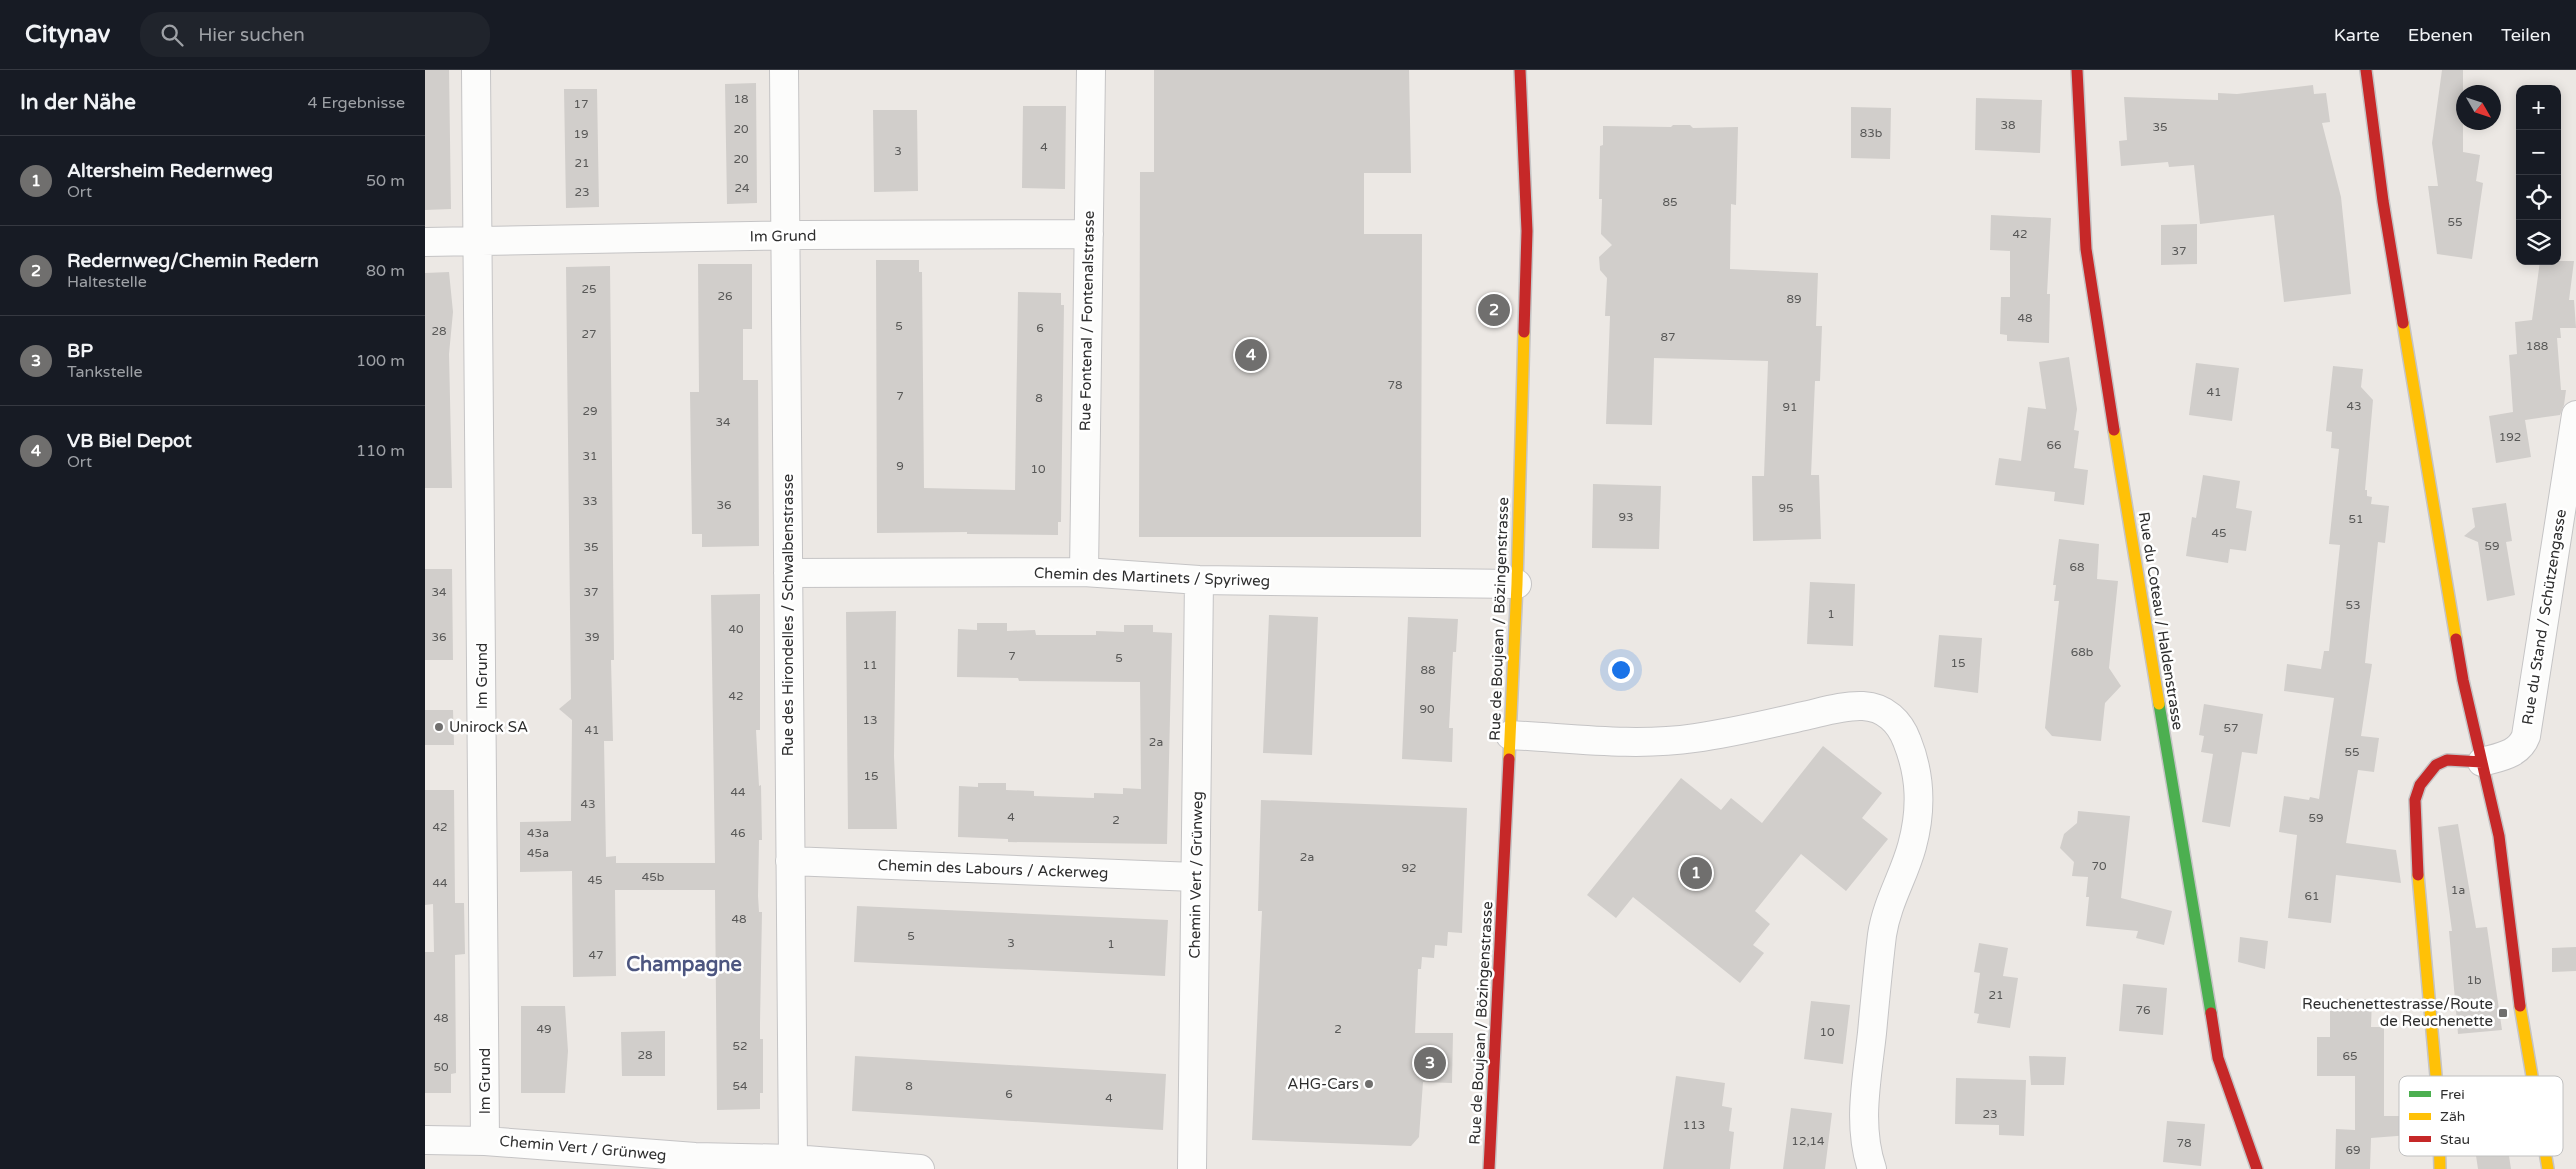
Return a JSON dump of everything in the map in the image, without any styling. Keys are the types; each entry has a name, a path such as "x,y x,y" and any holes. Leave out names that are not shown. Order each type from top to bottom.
{"main road":[{"name":"Rue de Boujean / Bözingenstrasse","path":"1489,1169 1517,584 1527,231 1520,70"},
{"name":"Rue du Coteau / Haldenstrasse","path":"2077,70 2086,249 2113,426 2219,1058 2257,1169"},
{"path":"2366,70 2391,250 2463,680 2499,836 2520,1006 2532,1076"},
{"path":"2436,1076 2417,866 2415,800 2420,785 2436,765 2447,760 2482,762"},
{"path":"2440,1156 2440,1169"},
{"path":"2546,1156 2548,1169"}],"street":[{"name":"Im Grund","path":"477,70 485,1140"},
{"name":"Rue des Hirondelles / Schwalbenstrasse","path":"784,70 793,1159"},
{"name":"Rue Fontenal / Fontenalstrasse","path":"1084,572 1091,70"},
{"name":"Im Grund","path":"425,242 785,236 1089,234"},
{"name":"Rue du Stand / Schützengasse","path":"2482,762 2511,754 2520,746 2526,736 2576,415"},
{"name":"Chemin des Martinets / Spyriweg","path":"788,573 1084,572 1199,580 1517,584"},
{"name":"Chemin Vert / Grünweg","path":"1192,1169 1199,580"},
{"path":"1510,735 1646,742 1721,734 1833,709 1863,706 1881,710 1893,717 1904,732 1913,755 1919,781 1919,810 1912,847 1895,887 1882,933 1863,1120 1867,1154 1872,1169"},
{"name":"Chemin des Labours / Ackerweg","path":"790,861 1195,876"},
{"name":"Chemin Vert / Grünweg","path":"425,1140 485,1140 695,1163 793,1159 920,1169"}],"building":[{"path":"425,70 449,70 451,209 425,210"},
{"path":"1154,70 1409,70 1411,173 1364,173 1364,234 1422,234 1421,537 1139,537 1140,172 1154,172"},
{"path":"2442,70 2463,70 2463,85 2456,85 2456,130 2463,130 2463,152 2480,155 2476,181 2483,183 2472,259 2437,254 2428,186 2438,186 2432,143"},
{"path":"756,83 757,203 727,204 725,84"},
{"path":"2313,85 2314,94 2326,93 2330,122 2322,123 2341,197 2351,294 2284,302 2274,215 2200,224 2194,165 2169,167 2168,162 2121,166 2119,141 2127,140 2124,97 2218,100 2218,93 2237,94"},
{"path":"564,89 597,89 599,207 566,208"},
{"path":"1976,98 2042,100 2040,153 1975,150"},
{"path":"1023,106 1066,106 1065,189 1022,188"},
{"path":"1851,107 1891,108 1890,159 1851,158"},
{"path":"873,110 917,110 918,191 874,192"},
{"path":"1673,125 1690,125 1693,128 1738,127 1736,205 1731,204 1730,269 1818,273 1816,326 1822,326 1820,381 1815,381 1811,475 1819,475 1821,539 1753,541 1752,476 1764,476 1768,361 1654,358 1652,425 1606,424 1610,316 1605,316 1607,278 1600,270 1599,257 1612,245 1601,234 1602,199 1599,199 1600,146 1603,145 1603,126 1671,127"},
{"path":"1991,215 2051,218 2047,294 2050,294 2049,343 2007,341 2007,335 2000,334 2001,297 2010,297 2010,251 1990,250"},
{"path":"2197,224 2197,264 2161,265 2161,225"},
{"path":"876,260 919,260 919,272 922,272 924,488 1015,490 1018,292 1061,293 1061,305 1064,305 1061,522 1058,522 1058,535 967,534 967,532 877,533"},
{"path":"2561,261 2574,261 2569,300 2574,300 2576,328 2560,328 2561,338 2557,338 2561,390 2566,390 2564,405 2560,415 2525,420 2531,457 2496,463 2489,416 2513,412 2509,355 2517,354 2515,322 2532,320 2539,265 2561,265"},
{"path":"698,264 752,264 752,329 743,329 743,380 758,380 759,546 702,547 702,534 692,534 690,392 699,392"},
{"path":"610,266 614,660 611,660 613,741 604,741 606,857 616,856 616,863 715,863 711,595 760,594 760,730 756,730 759,786 761,785 762,840 759,840 758,896 759,912 762,912 760,1039 763,1039 763,1093 760,1093 760,1109 717,1110 715,890 615,890 616,976 573,977 572,871 520,872 520,822 571,821 572,720 559,709 571,699 566,267"},
{"path":"449,272 453,312 449,354 452,488 425,488 425,273"},
{"path":"2069,357 2077,409 2074,430 2079,431 2074,468 2088,470 2084,505 2054,501 2055,492 1995,485 1999,458 2021,461 2028,407 2046,409 2039,362"},
{"path":"2196,363 2239,368 2232,421 2189,415"},
{"path":"2333,366 2363,369 2361,387 2373,400 2365,490 2367,490 2367,496 2372,497 2371,504 2389,506 2385,543 2378,542 2365,663 2372,664 2361,736 2379,738 2374,772 2358,770 2346,843 2396,850 2401,883 2336,875 2331,923 2288,918 2297,835 2279,832 2284,796 2309,800 2310,797 2319,799 2334,698 2284,691 2287,664 2321,669 2324,651 2329,651 2340,545 2329,544 2339,449 2331,448 2332,432 2326,431"},
{"path":"2203,475 2240,481 2236,508 2252,511 2246,551 2230,549 2228,563 2186,556 2192,517 2196,518"},
{"path":"1593,484 1661,486 1659,549 1592,548"},
{"path":"2506,503 2512,541 2506,542 2515,595 2487,601 2478,542 2464,536 2475,527 2472,508"},
{"path":"2059,539 2099,544 2097,579 2118,581 2109,668 2121,686 2105,703 2101,741 2052,736 2045,728 2059,601 2054,601 2056,585 2053,585"},
{"path":"425,569 452,569 453,660 425,660"},
{"path":"1810,582 1855,584 1853,646 1807,644"},
{"path":"896,611 894,756 897,829 848,829 846,612"},
{"path":"1269,615 1318,617 1312,755 1263,753"},
{"path":"1408,617 1458,619 1456,652 1453,652 1449,728 1453,728 1452,762 1402,759"},
{"path":"977,623 1007,623 1007,631 1035,630 1036,635 1096,635 1096,631 1124,632 1124,625 1153,625 1153,632 1172,633 1167,844 1008,842 1008,839 958,837 959,786 978,787 978,783 1006,783 1006,790 1034,791 1034,796 1094,798 1094,793 1123,794 1123,788 1141,789 1140,682 1019,681 1018,678 957,677 958,629 977,630"},
{"path":"1939,635 1982,638 1978,693 1934,687"},
{"path":"2204,704 2263,714 2257,754 2242,752 2230,827 2202,822 2213,754 2201,752 2204,736 2199,735"},
{"name":"Unirock SA","path":"425,710 453,710 454,745 425,745"},
{"path":"1823,746 1882,793 1862,818 1888,839 1846,891 1801,854 1755,911 1770,924 1753,945 1764,953 1740,983 1633,897 1616,918 1587,895 1681,778 1721,810 1731,798 1762,823"},
{"path":"425,790 454,790 455,903 464,903 465,954 455,955 456,1073 451,1074 451,1093 425,1093 425,952 434,952 433,904 425,905"},
{"path":"1261,800 1467,808 1462,933 1448,932 1447,946 1435,945 1434,958 1422,957 1421,969 1418,969 1415,1033 1453,1033 1452,1083 1423,1082 1419,1137 1411,1146 1252,1140 1262,911 1258,911"},
{"path":"2078,811 2130,816 2121,898 2172,911 2164,945 2136,938 2138,931 2086,926 2089,897 2086,897 2088,877 2072,876 2074,862 2060,848 2064,834 2077,823"},
{"path":"2458,824 2476,928 2487,927 2502,1030 2458,1034 2449,931 2452,931 2438,827"},
{"path":"857,906 1168,920 1165,976 854,962"},
{"path":"2240,937 2268,941 2265,969 2238,962"},
{"path":"1979,943 2008,948 2003,976 2018,978 2010,1028 1977,1023 1979,1014 1974,1013 1980,973 1974,972"},
{"path":"2576,947 2576,971 2552,972 2552,948"},
{"path":"2123,984 2167,988 2163,1035 2119,1031"},
{"path":"2330,999 2372,999 2371,1027 2384,1027 2384,1116 2399,1116 2399,1136 2371,1138 2370,1169 2335,1169 2336,1129 2355,1130 2355,1076 2317,1076 2317,1037 2330,1037"},
{"path":"1811,1001 1850,1005 1843,1064 1804,1059"},
{"path":"521,1006 565,1006 568,1051 565,1093 521,1093"},
{"path":"665,1031 665,1076 622,1076 621,1032"},
{"path":"855,1056 1166,1074 1163,1130 852,1111"},
{"path":"2029,1056 2066,1057 2064,1085 2031,1085"},
{"path":"1676,1076 1725,1083 1722,1106 1732,1108 1729,1131 1734,1132 1730,1169 1663,1169"},
{"path":"1956,1078 2026,1080 2024,1136 1999,1135 1999,1125 1955,1124"},
{"path":"1791,1108 1832,1113 1825,1169 1783,1169"},
{"path":"2167,1121 2205,1124 2201,1166 2163,1162"},
{"path":"2476,1156 2509,1156 2511,1169 2478,1169"}],"traffic: fast":[{"path":"2159,704 2211,1013"}],"traffic: slow":[{"path":"2403,323 2456,639"},
{"path":"1509,759 1517,584 1524,332"},
{"path":"2114,430 2159,704"},
{"path":"2418,875 2436,1076"},
{"path":"2520,1006 2532,1076"},
{"path":"2440,1156 2440,1169"},
{"path":"2546,1156 2548,1169"}],"traffic: jam":[{"path":"1520,70 1527,231 1524,332"},
{"path":"2077,70 2086,249 2114,430"},
{"path":"2366,70 2383,201 2403,323"},
{"path":"2456,639 2463,680 2499,836 2520,1006"},
{"path":"1489,1169 1509,759"},
{"path":"2418,875 2415,800 2420,785 2436,765 2447,760 2482,762"},
{"path":"2211,1013 2218,1058 2257,1169"}],"place":[{"name":"Redernweg/Chemin Redern","path":"1494,310"},
{"name":"VB Biel Depot","path":"1251,355"},
{"name":"Unirock SA","path":"439,727"},
{"name":"Altersheim Redernweg","path":"1696,873"},
{"name":"Reuchenettestrasse/Route de Reuchenette","path":"2503,1013"},
{"name":"BP","path":"1430,1063"},
{"name":"AHG-Cars","path":"1369,1084"}],"district":[{"name":"Champagne","path":"684,965"}]}
